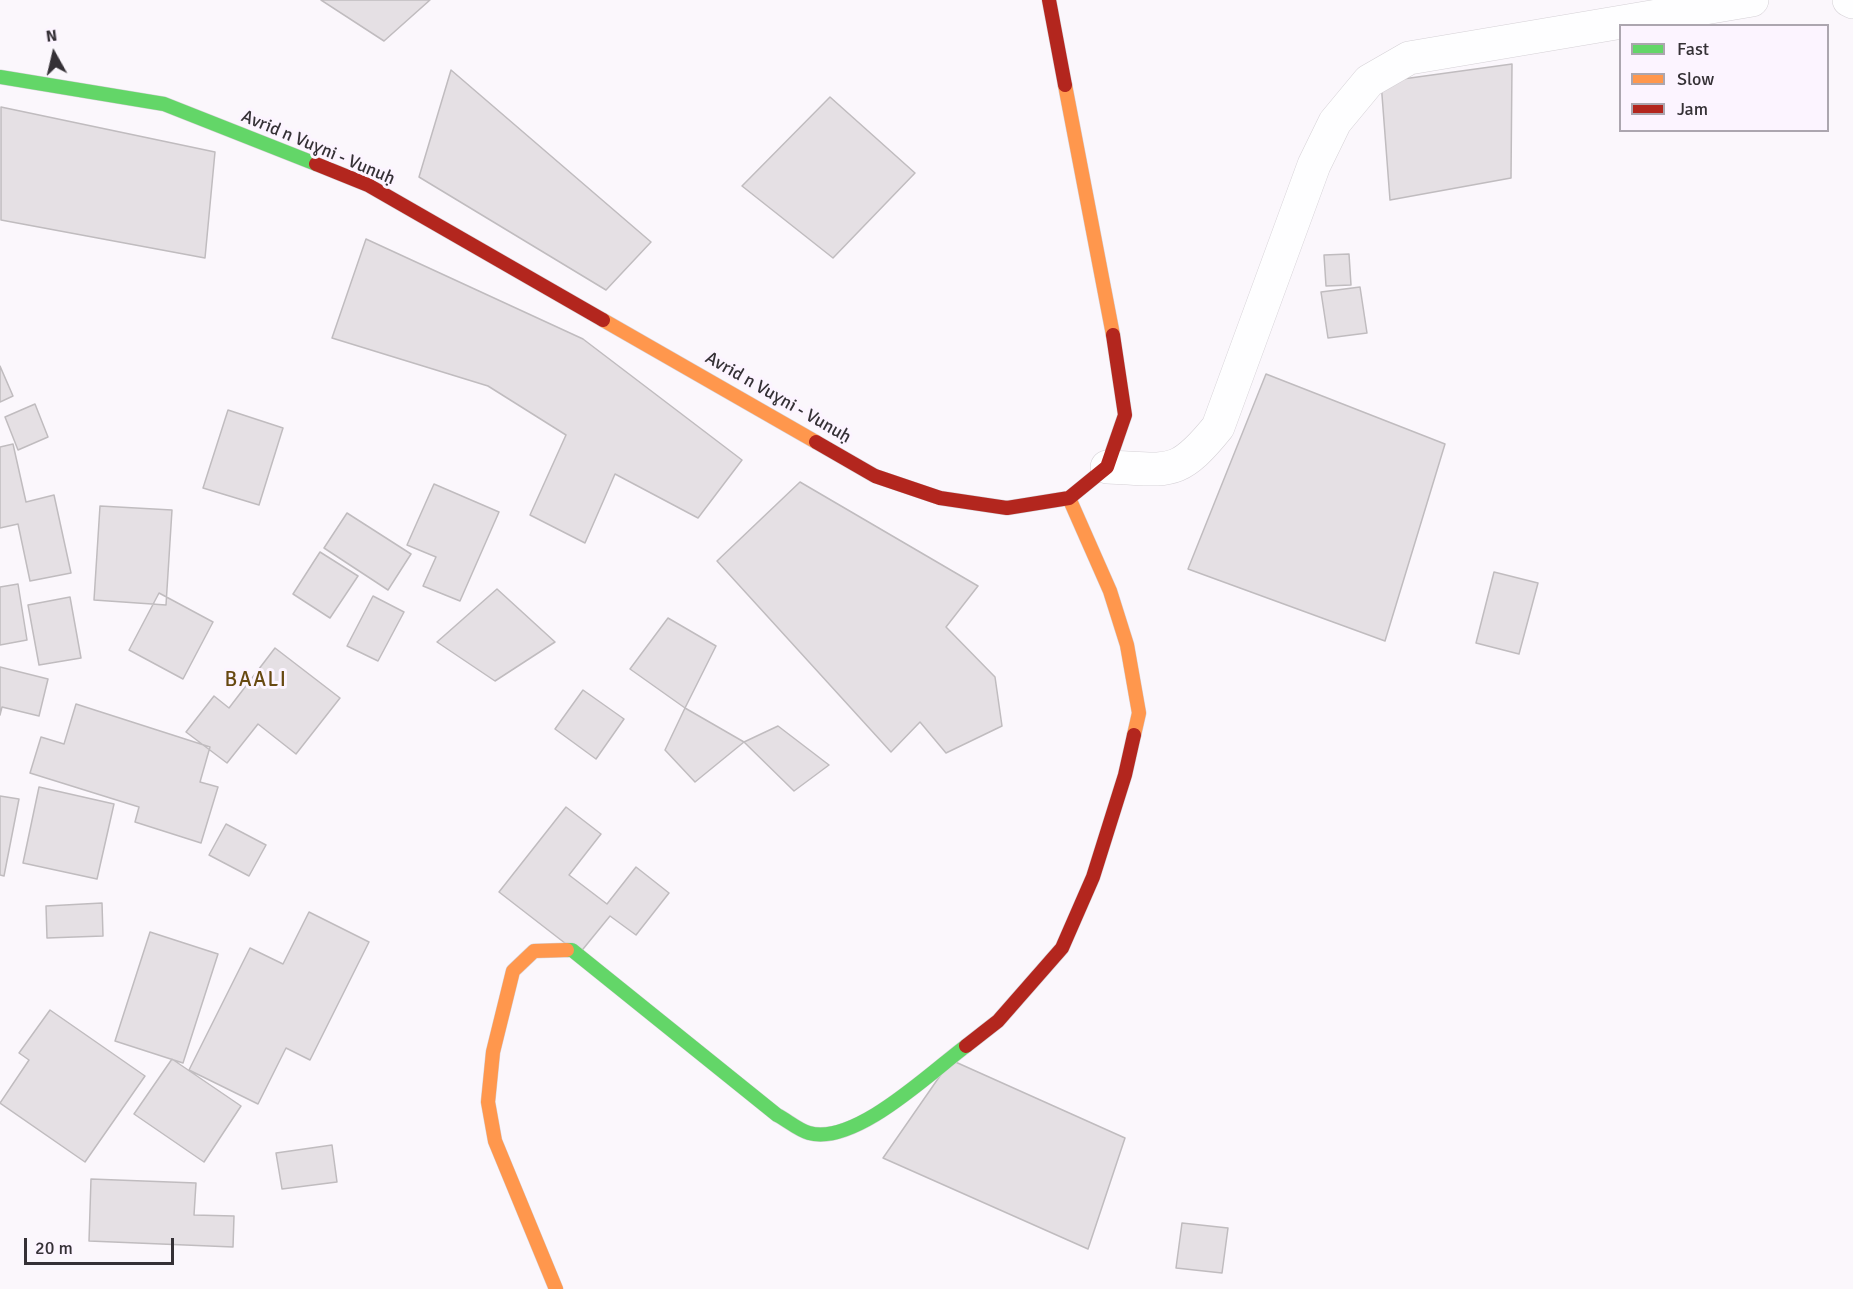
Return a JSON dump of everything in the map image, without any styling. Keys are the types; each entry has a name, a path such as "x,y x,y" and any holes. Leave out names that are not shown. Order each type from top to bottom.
{"main road":[{"path":"556,1289 495,1141 488,1102 493,1052 513,971 534,951 572,950 777,1115 810,1133 841,1132 869,1120 998,1021 1062,948 1093,877 1125,775 1139,713 1127,645 1110,591 1069,498 1107,467 1125,415 1115,348 1049,0"},
{"name":"Avrid n Vuɣni - Vunuḥ","path":"0,77 164,104 368,185 875,476 940,498 1007,508 1069,498"}],"street":[{"path":"1107,467 1171,469 1195,456 1218,428 1314,165 1335,122 1369,81 1408,58 1752,0"}],"building":[{"path":"321,0 430,0 384,41"},
{"path":"1512,64 1511,178 1390,200 1381,82"},
{"path":"451,70 651,242 606,290 419,177"},
{"path":"830,97 915,173 833,258 742,186"},
{"path":"1,107 215,152 205,258 1,220"},
{"path":"366,239 583,339 742,460 698,518 615,474 585,543 530,515 566,435 488,386 332,338"},
{"path":"1349,254 1351,285 1326,286 1324,255"},
{"path":"1360,287 1367,333 1328,338 1321,292"},
{"path":"0,366 13,396 0,402"},
{"path":"1266,374 1445,444 1385,641 1188,569"},
{"path":"35,404 48,437 18,450 5,417"},
{"path":"228,410 283,428 259,505 203,488"},
{"path":"13,444 26,502 54,495 71,573 30,581 18,524 0,528 0,447"},
{"path":"800,482 978,586 946,627 995,677 1002,726 946,753 920,722 891,752 717,561"},
{"path":"434,484 499,512 460,601 423,586 436,557 407,545"},
{"path":"100,506 172,510 166,605 94,600"},
{"path":"347,513 411,554 388,590 324,548"},
{"path":"320,552 358,576 330,618 293,594"},
{"path":"1494,572 1538,583 1519,654 1476,643"},
{"path":"18,584 27,640 0,645 0,587"},
{"path":"497,589 555,642 495,681 437,642"},
{"path":"159,593 213,622 183,679 129,650"},
{"path":"373,596 404,612 378,661 347,646"},
{"path":"70,597 81,658 39,665 28,605"},
{"path":"668,618 716,646 685,708 630,669"},
{"path":"275,648 340,698 296,754 258,724 227,763 186,732 214,696 229,708"},
{"path":"0,667 48,679 39,716 2,707 0,715"},
{"path":"583,690 624,719 596,759 555,729"},
{"path":"76,704 210,747 200,782 218,787 201,843 135,822 139,807 30,773 41,737 64,744"},
{"path":"685,708 744,742 695,782 665,750"},
{"path":"778,726 829,765 794,791 744,742"},
{"path":"39,787 114,804 97,879 23,863"},
{"path":"0,796 19,799 4,876 0,875"},
{"path":"566,807 601,834 569,875 607,904 636,867 669,893 636,935 610,916 579,954 499,892"},
{"path":"226,824 266,845 249,876 209,855"},
{"path":"102,903 103,936 47,938 46,906"},
{"path":"309,912 369,942 310,1060 286,1048 258,1104 189,1070 250,948 283,964"},
{"path":"150,932 218,954 183,1063 115,1041"},
{"path":"50,1010 145,1076 85,1162 0,1103 29,1060 19,1053"},
{"path":"172,1059 241,1106 204,1162 134,1114"},
{"path":"951,1060 1125,1138 1088,1249 883,1158"},
{"path":"332,1145 337,1182 282,1189 276,1153"},
{"path":"91,1179 196,1183 194,1215 234,1216 233,1247 89,1241"},
{"path":"1182,1223 1228,1228 1222,1273 1176,1268"}],"traffic: fast":[{"path":"0,77 164,104 316,164"},
{"path":"567,950 572,950 777,1115 809,1133 828,1134 848,1129 870,1118 892,1104 966,1046"}],"traffic: slow":[{"path":"1065,85 1113,335"},
{"path":"603,320 816,442"},
{"path":"1069,498 1110,591 1127,645 1139,713 1134,735"},
{"path":"556,1289 495,1141 488,1102 493,1052 513,971 534,951 567,950"}],"traffic: jam":[{"path":"1049,0 1065,85"},
{"path":"316,164 368,185 603,320"},
{"path":"816,442 875,476 940,498 1007,508 1069,498 1107,467 1125,415 1113,335"},
{"path":"966,1046 998,1021 1062,948 1093,877 1125,775 1134,735"}],"district":[{"name":"BAALI","path":"256,680"}]}
